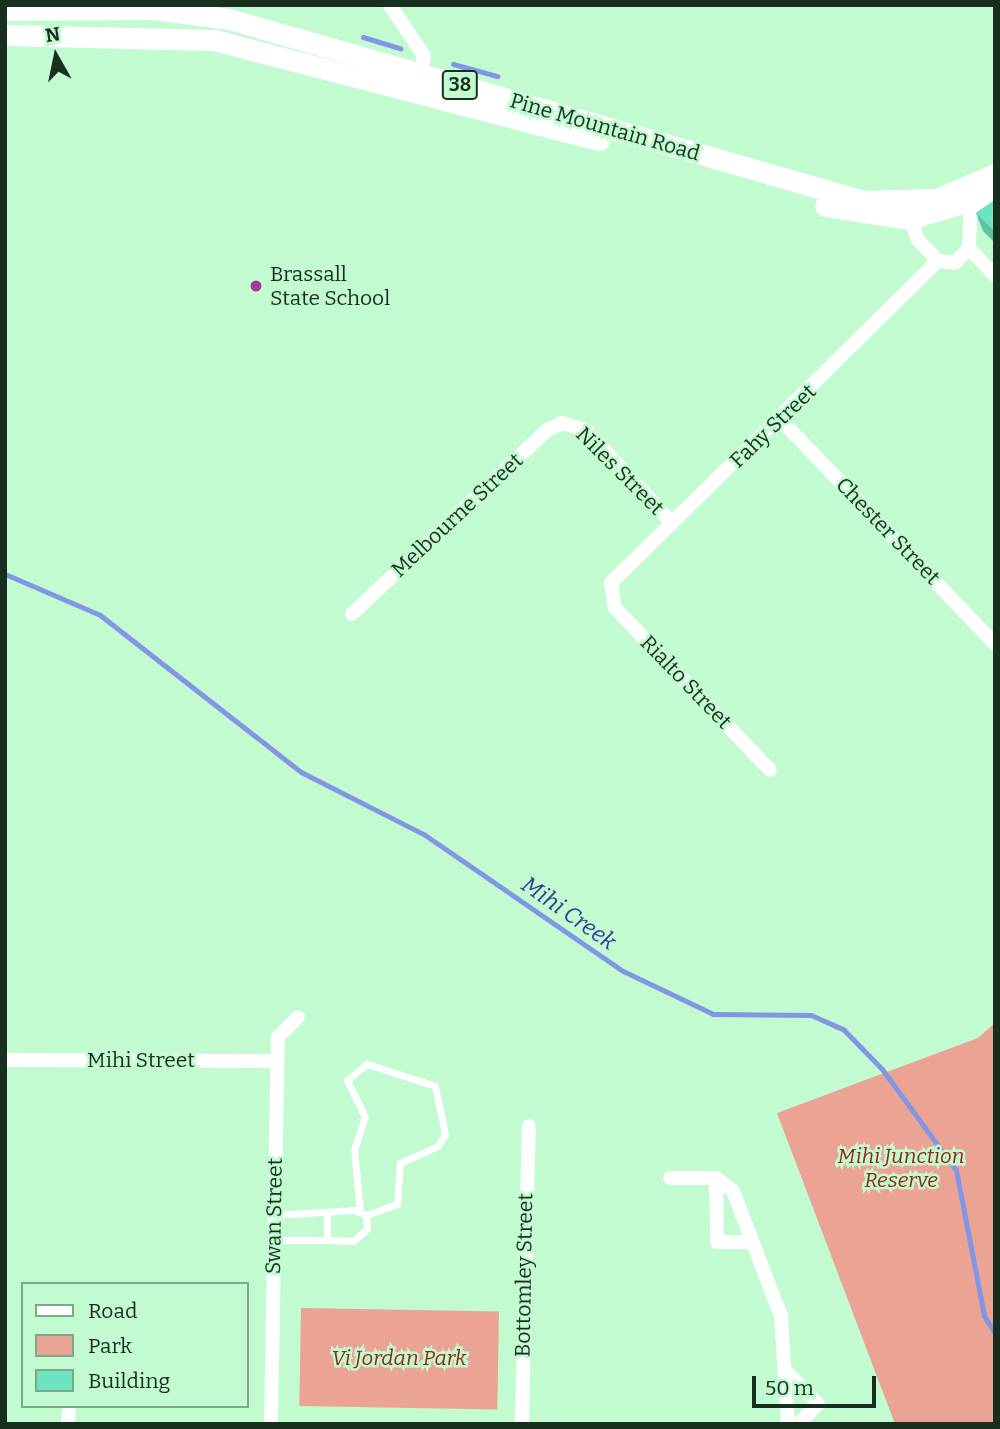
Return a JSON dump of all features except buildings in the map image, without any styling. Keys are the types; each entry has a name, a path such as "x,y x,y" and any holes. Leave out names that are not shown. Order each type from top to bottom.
{"main road":[{"name":"Pine Mountain Road","path":"5,10 188,11 420,83 839,196 909,211 961,210 989,196"},
{"name":"Pine Mountain Road","path":"5,35 178,35 420,83"},
{"name":"Pine Mountain Road","path":"961,210 995,174"}],"street":[{"path":"390,5 424,57 420,83"},
{"path":"961,210 969,248 995,276"},
{"path":"909,211 918,240 938,261 955,263 969,248"},
{"name":"Fahy Street","path":"609,591 619,571 780,419 938,261"},
{"name":"Chester Street","path":"780,419 995,644"},
{"name":"Niles Street","path":"567,423 586,430 672,523"},
{"name":"Melbourne Street","path":"352,614 547,430 567,423"},
{"name":"Rialto Street","path":"609,591 615,608 770,770"},
{"name":"Swan Street","path":"271,1424 278,1037 298,1017"},
{"name":"Mihi Street","path":"5,1060 277,1061"},
{"name":"Bottomley Street","path":"522,1424 528,1126"},
{"path":"670,1178 716,1178 730,1186 781,1316 789,1374 788,1424"},
{"path":"716,1178 717,1242 752,1242"},
{"path":"789,1374 818,1404 799,1424"}],"lane":[{"path":"274,1215 363,1213 397,1204 400,1163 438,1146 445,1134 435,1086 367,1064 348,1080 365,1117 354,1150 363,1213 362,1238 274,1240"},
{"path":"327,1215 327,1240"}],"green space":[{"name":"Mihi Junction Reserve","path":"995,1023 995,1424 895,1424 777,1113 978,1038"},
{"name":"Vi Jordan Park","path":"301,1308 499,1311 497,1409 299,1406"}],"waterway":[{"path":"363,37 400,48"},
{"path":"453,64 497,76"},
{"name":"Mihi Creek","path":"5,574 100,615 301,772 425,835 623,971 713,1014 811,1015 844,1030 882,1069 956,1170 984,1316 995,1333"}],"place":[{"name":"Brassall State School","path":"256,286"}]}
